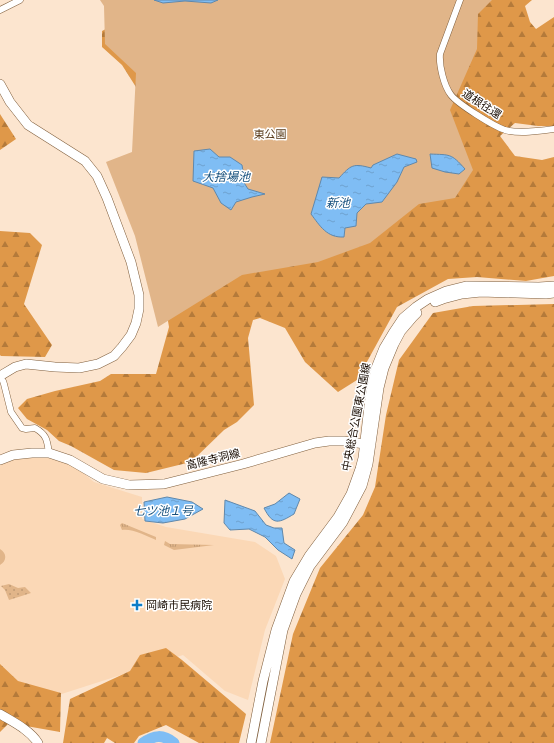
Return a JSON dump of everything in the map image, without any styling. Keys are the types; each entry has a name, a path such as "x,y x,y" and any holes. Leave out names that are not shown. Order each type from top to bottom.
{"street":[{"path":"0,10 20,0"},
{"name":"道根往還","path":"460,0 440,54 439,62 449,91 453,97 469,109 505,130 515,132 554,130"},
{"path":"0,84 10,102 28,125 85,161 97,176 107,198 131,262 139,295 139,309 136,323 131,335 114,356 98,364 79,368 26,364 15,367 1,378 11,412 22,428 35,428 42,432 46,439 49,453 13,455 1,459"},
{"name":"中央総合公園東公園線","path":"256,739 263,681 276,630 294,581 309,556 338,517 351,494 369,444 370,397 376,368 384,348 393,333 403,318 416,307 428,299 446,291 466,286 554,286"},
{"path":"369,444 384,368 401,331 413,317 429,305 443,299 462,294 481,292 554,293"},
{"name":"高隆寺洞線","path":"49,453 70,460 104,479 129,485 164,484 243,464 315,443 344,441 369,444"},
{"path":"0,714 27,731 38,743"}],"shaded area":[{"name":"岡崎市民病院","path":"45,457 76,467 94,482 142,497 142,519 166,527 255,542 276,556 285,579 265,630 248,700 225,691 183,655 15,709 0,699 0,463 8,460"}],"green space":[{"name":"東公園","path":"100,0 492,0 478,14 477,49 450,110 473,170 455,198 419,204 370,243 318,262 242,275 158,327 135,236 106,162 132,152 136,73 105,44 104,6"},
{"path":"221,0 532,0 525,6 530,22 536,29 554,17 554,126 538,126 515,123 500,136 515,156 542,160 554,157 554,276 526,281 477,277 448,279 397,307 357,380 338,392 305,362 285,328 260,318 253,320 248,338 254,405 237,422 224,430 191,462 146,473 114,470 59,441 47,430 27,419 18,408 27,399 100,381 111,374 156,374 169,327 140,154 141,95 122,65 102,47 102,31 140,11"},
{"path":"0,114 16,139 0,150"},
{"path":"0,231 30,233 42,245 24,304 52,345 45,357 0,355"},
{"path":"554,304 554,743 270,743 293,634 320,568 363,515 375,487 386,415 399,360 433,313 473,306"},
{"path":"122,523 156,537 156,540 134,531 122,530 120,525"},
{"path":"165,541 170,544 214,545 174,550 164,545"},
{"path":"0,549 5,555 5,559 0,565"},
{"path":"9,584 18,588 25,587 31,593 9,600 5,590 1,586"},
{"path":"166,648 246,714 239,743 199,743 166,725 139,736 134,743 115,743 107,738 104,743 63,743 70,699 130,671 140,655"},
{"path":"0,664 18,681 61,693 60,732 9,723 0,732"}],"water":[{"path":"154,0 218,0 211,3 185,1 163,3"},
{"name":"大捨場池","path":"210,149 219,157 230,157 242,165 243,181 248,189 265,194 236,202 231,210 221,203 213,188 193,181 194,151"},
{"name":"新池","path":"397,154 416,159 417,162 404,167 397,182 382,202 366,204 357,213 356,226 345,228 344,237 333,236 321,227 311,214 322,177 339,178 353,166 371,168 373,165"},
{"path":"430,154 453,157 465,169 459,174 432,168"},
{"path":"289,493 300,499 294,514 280,521 270,518 264,508 275,504"},
{"name":"七ツ池１号","path":"167,497 192,502 203,509 185,519 163,523 145,521 144,502"},
{"path":"225,500 255,511 266,525 274,528 282,528 284,543 295,550 292,559 278,550 265,537 249,529 230,530 224,523"}],"waterway":[{"path":"143,743 155,737 166,738 174,743"}],"place":[{"name":"岡崎市民病院","path":"137,605"}]}
